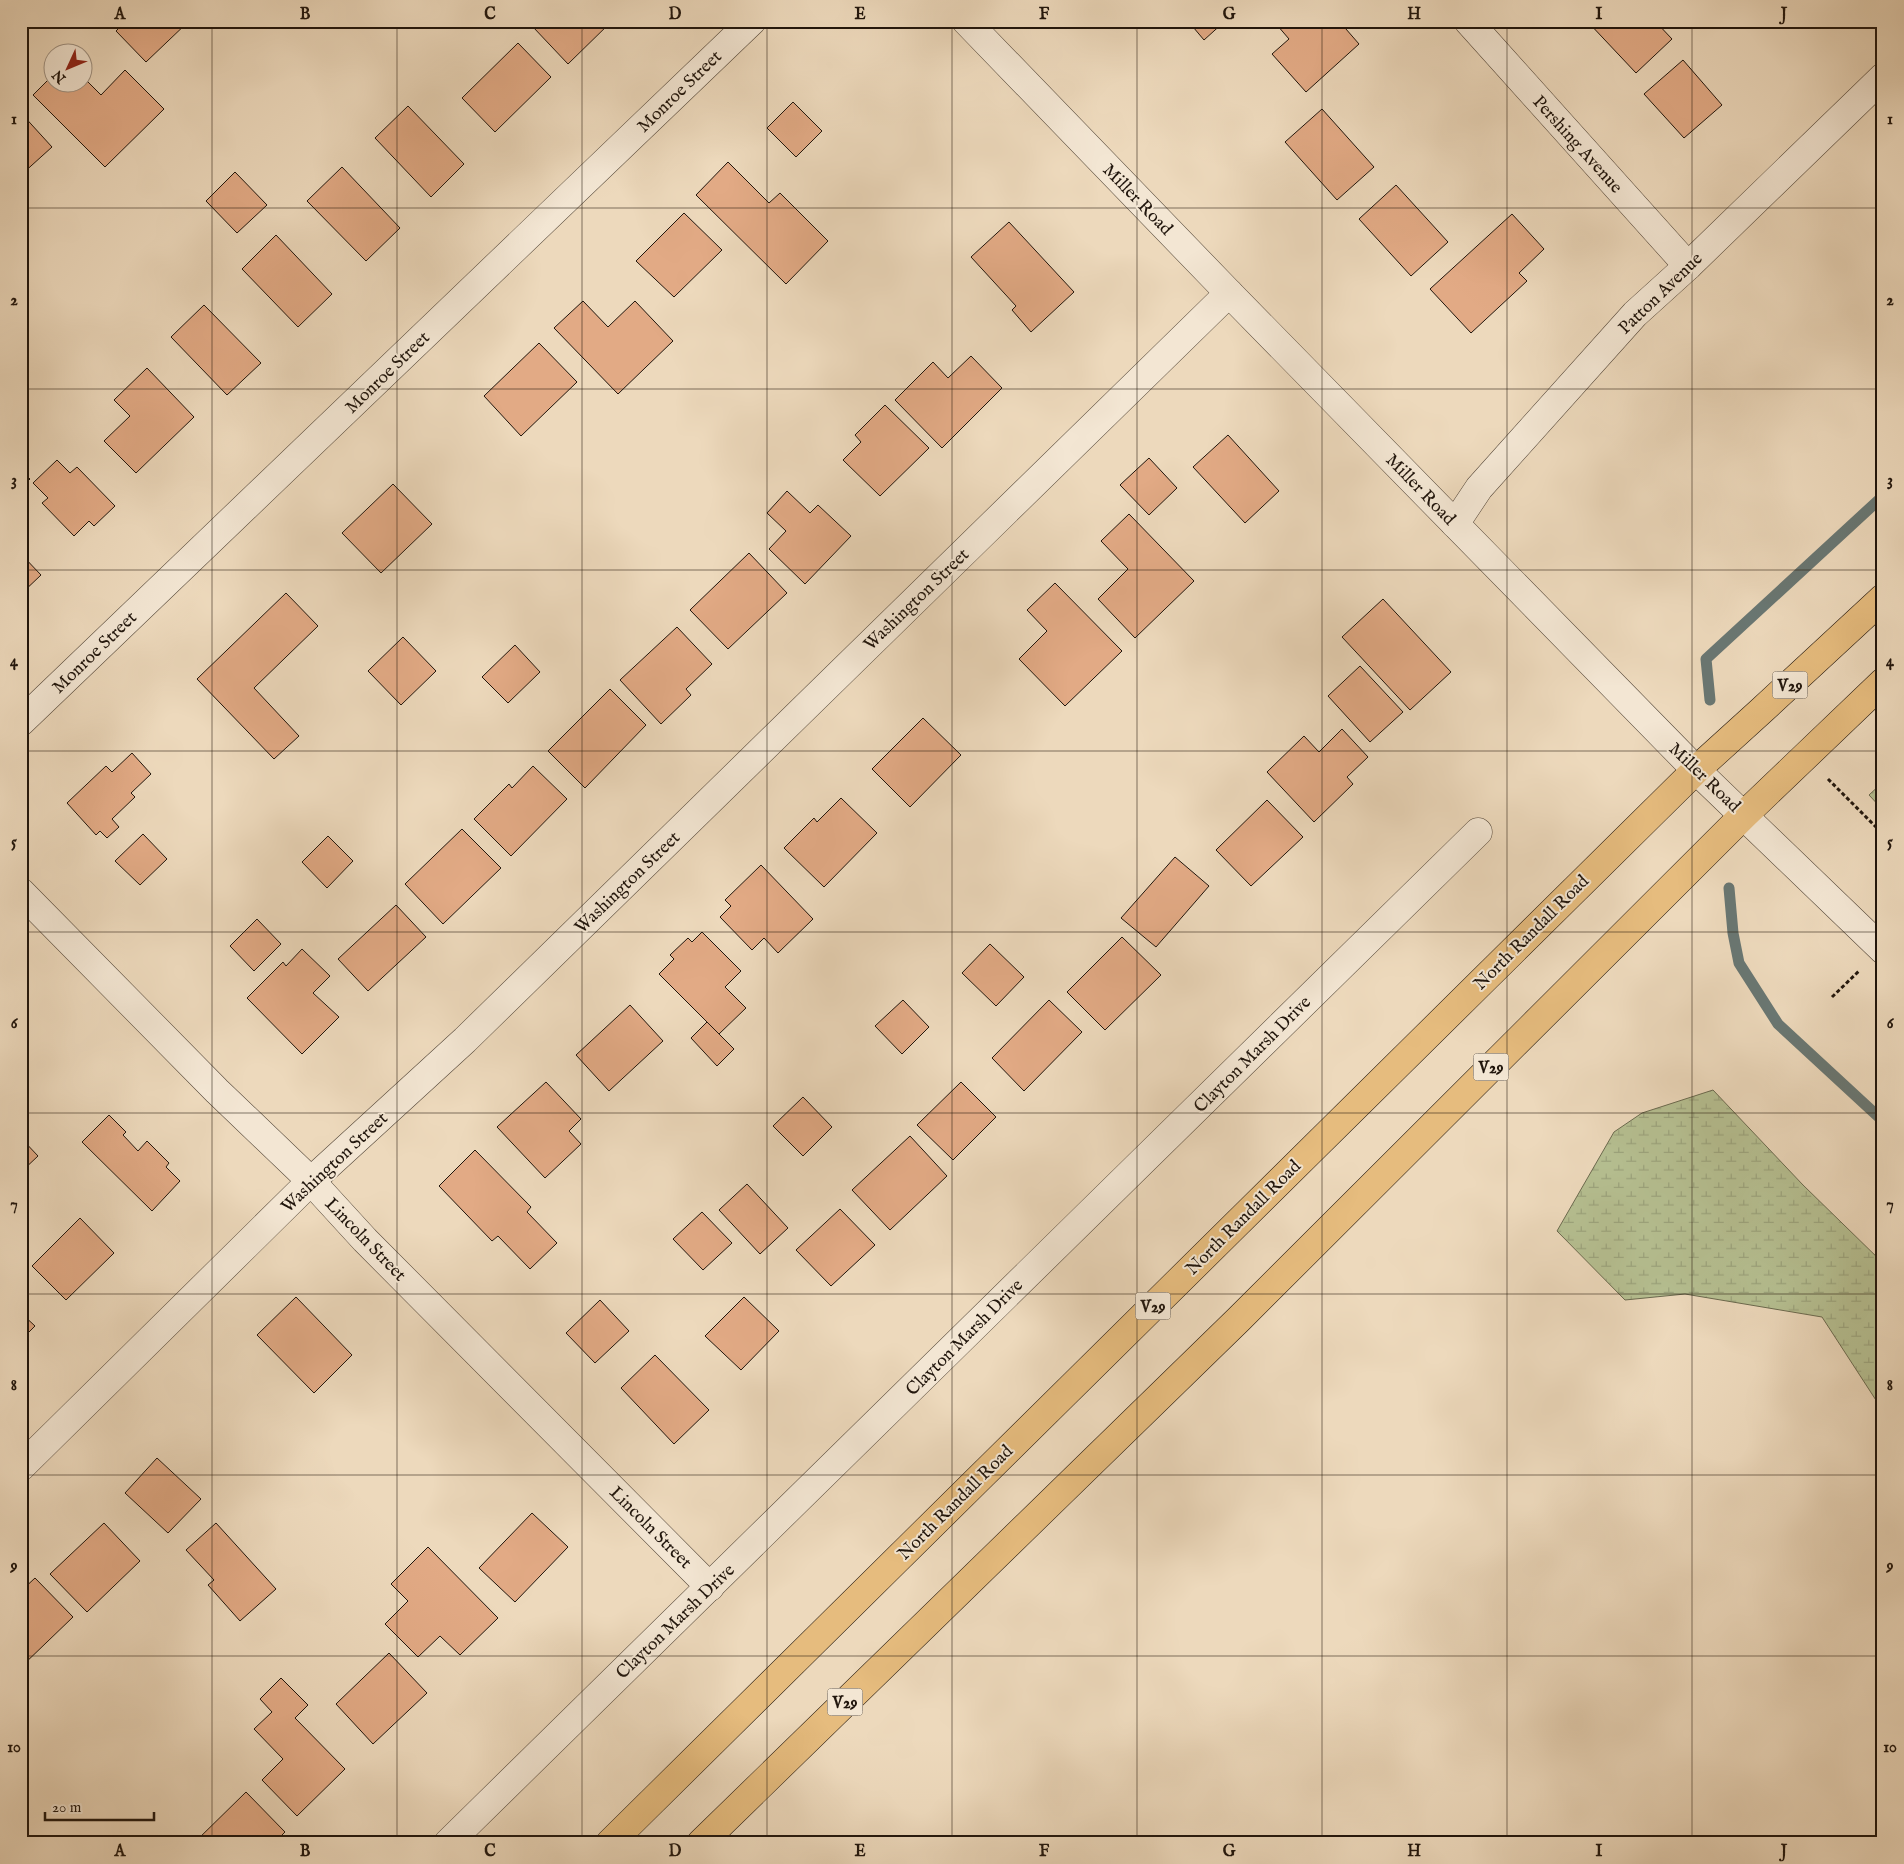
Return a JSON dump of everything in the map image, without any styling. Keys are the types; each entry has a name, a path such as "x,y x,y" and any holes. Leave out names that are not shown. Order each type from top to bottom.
{"main road":[{"name":"North Randall Road","path":"610,1843 1696,770 1883,598"},
{"name":"V29","path":"701,1843 1239,1319 1744,815 1883,682"}],"street":[{"name":"Monroe Street","path":"21,722 752,21"},
{"name":"Miller Road","path":"966,21 1229,293 1696,770 1883,950"},
{"name":"Pershing Avenue","path":"1468,21 1688,266"},
{"name":"Patton Avenue","path":"1455,524 1479,488 1635,314 1688,266 1883,78"},
{"name":"Washington Street","path":"21,1468 311,1181 465,1040 1229,293"},
{"name":"Clayton Marsh Drive","path":"448,1843 1478,832"},
{"name":"Lincoln Street","path":"21,892 217,1091 311,1181 372,1247 710,1586"}],"path":[{"path":"1862,813 1883,834"}],"green space":[{"path":"1883,782 1883,810 1869,795"},
{"path":"1713,1090 1803,1185 1883,1263 1883,1411 1822,1317 1685,1294 1625,1300 1557,1231 1614,1132 1642,1113"}],"building":[{"path":"126,21 189,21 146,62 116,31"},
{"path":"539,21 612,21 568,64 533,27"},
{"path":"1188,21 1225,21 1204,40"},
{"path":"1281,21 1339,21 1359,44 1306,92 1272,54 1289,39 1277,25"},
{"path":"1587,21 1655,21 1672,39 1636,73"},
{"path":"518,43 551,77 495,132 462,98"},
{"path":"1683,60 1722,105 1684,138 1644,94"},
{"path":"125,70 164,109 105,167 33,95 42,86 42,92 92,92 92,86 101,95"},
{"path":"793,102 822,131 796,157 767,128"},
{"path":"408,106 464,164 431,197 375,138"},
{"path":"1322,109 1374,167 1337,200 1285,142"},
{"path":"21,113 52,147 21,175"},
{"path":"728,162 769,203 780,193 828,241 786,284 696,195"},
{"path":"342,167 400,228 366,261 307,201"},
{"path":"235,172 267,205 237,233 206,201"},
{"path":"1396,185 1448,242 1411,276 1359,219"},
{"path":"21,187 28,194 21,201"},
{"path":"684,213 722,250 674,297 636,261"},
{"path":"1512,214 1544,249 1519,273 1527,281 1471,333 1430,289"},
{"path":"1009,222 1074,292 1031,332 1012,310 1016,306 971,257"},
{"path":"276,235 332,294 298,327 242,269"},
{"path":"583,301 608,327 635,301 673,341 618,394 554,328"},
{"path":"204,305 261,363 227,395 171,337"},
{"path":"539,343 577,382 521,436 484,396"},
{"path":"971,356 1002,388 942,448 895,400 933,362 948,378"},
{"path":"147,368 194,417 136,473 104,441 130,416 114,400"},
{"path":"885,405 929,448 880,496 843,460 861,442 855,435"},
{"path":"1228,435 1279,491 1245,523 1193,467"},
{"path":"1149,458 1177,488 1149,515 1120,485"},
{"path":"57,460 70,473 77,467 115,506 94,526 89,521 74,536 42,503 48,498 33,483"},
{"path":"21,470 30,479 21,488"},
{"path":"393,484 432,524 381,573 342,533"},
{"path":"787,491 810,513 818,505 851,536 805,584 769,549 786,531 767,513"},
{"path":"1129,514 1194,581 1135,638 1098,599 1128,569 1101,541"},
{"path":"749,553 787,593 728,649 690,610"},
{"path":"21,554 41,575 21,594"},
{"path":"1055,583 1122,651 1065,706 1019,659 1047,631 1027,610"},
{"path":"286,593 318,626 254,688 299,736 274,759 197,679"},
{"path":"1383,599 1451,672 1410,710 1342,637"},
{"path":"677,627 712,664 686,689 691,695 661,724 620,680"},
{"path":"403,637 436,671 401,705 368,671"},
{"path":"515,645 540,672 508,703 482,677"},
{"path":"1360,666 1403,712 1370,742 1328,696"},
{"path":"610,689 646,725 585,788 548,751"},
{"path":"923,718 961,755 910,807 872,769"},
{"path":"1342,729 1368,757 1347,777 1353,784 1314,822 1267,772 1304,736 1319,752"},
{"path":"132,753 151,774 131,793 135,797 112,819 119,827 107,838 100,831 96,835 67,803 106,766 112,772"},
{"path":"533,766 567,799 511,856 474,819 509,784 512,788"},
{"path":"841,798 877,833 824,887 784,848 814,818 817,822"},
{"path":"1267,800 1303,837 1251,886 1216,850"},
{"path":"462,829 501,868 443,924 405,884"},
{"path":"143,834 167,859 140,885 115,861"},
{"path":"328,836 353,861 327,888 302,862"},
{"path":"1175,857 1209,886 1156,947 1121,918"},
{"path":"761,865 813,919 778,953 764,938 752,950 720,917 731,906 725,900"},
{"path":"396,905 426,937 368,991 338,959"},
{"path":"257,919 281,944 254,971 230,946"},
{"path":"702,932 741,971 725,987 746,1008 719,1034 659,974 674,959 670,955 688,938 692,942"},
{"path":"1122,937 1161,975 1105,1030 1067,992"},
{"path":"990,944 1024,977 996,1006 962,973"},
{"path":"302,949 330,976 313,993 339,1017 302,1054 247,998 283,962 286,966"},
{"path":"903,1000 929,1027 902,1054 875,1026"},
{"path":"1049,1000 1082,1032 1024,1091 992,1058"},
{"path":"630,1005 663,1041 609,1091 576,1055"},
{"path":"707,1022 734,1049 717,1066 691,1038"},
{"path":"546,1082 581,1119 569,1131 581,1144 545,1178 497,1127"},
{"path":"961,1082 996,1117 953,1160 917,1125"},
{"path":"803,1097 832,1127 803,1156 773,1126"},
{"path":"109,1115 126,1132 123,1135 138,1151 147,1141 169,1163 166,1167 180,1181 152,1211 82,1142"},
{"path":"910,1136 947,1176 890,1230 852,1190"},
{"path":"21,1138 38,1156 21,1172"},
{"path":"475,1150 531,1207 527,1212 557,1243 530,1269 498,1236 492,1241 439,1186"},
{"path":"747,1184 788,1228 760,1254 719,1210"},
{"path":"840,1209 875,1245 831,1286 796,1250"},
{"path":"702,1212 732,1243 703,1270 673,1239"},
{"path":"80,1218 114,1253 66,1300 32,1266"},
{"path":"296,1297 352,1355 314,1393 257,1335"},
{"path":"744,1297 779,1331 741,1370 705,1336"},
{"path":"600,1300 629,1331 595,1363 566,1333"},
{"path":"21,1313 35,1326 21,1340"},
{"path":"655,1355 709,1410 674,1444 621,1388"},
{"path":"157,1458 201,1499 168,1533 125,1493"},
{"path":"532,1513 568,1547 515,1602 479,1568"},
{"path":"104,1523 140,1561 87,1612 50,1574"},
{"path":"216,1523 276,1589 240,1621 208,1585 214,1580 186,1550"},
{"path":"428,1547 498,1618 460,1655 440,1636 418,1657 385,1624 408,1601 391,1584"},
{"path":"35,1578 73,1617 21,1667 21,1591"},
{"path":"389,1653 427,1693 373,1744 336,1704"},
{"path":"281,1678 308,1705 295,1718 345,1769 297,1816 262,1780 283,1759 254,1729 272,1712 260,1699"},
{"path":"246,1792 285,1832 274,1843 194,1843"}],"waterway":[{"path":"1710,700 1706,659 1883,496"},
{"path":"1729,888 1733,933 1739,963 1778,1024 1883,1121"}]}
